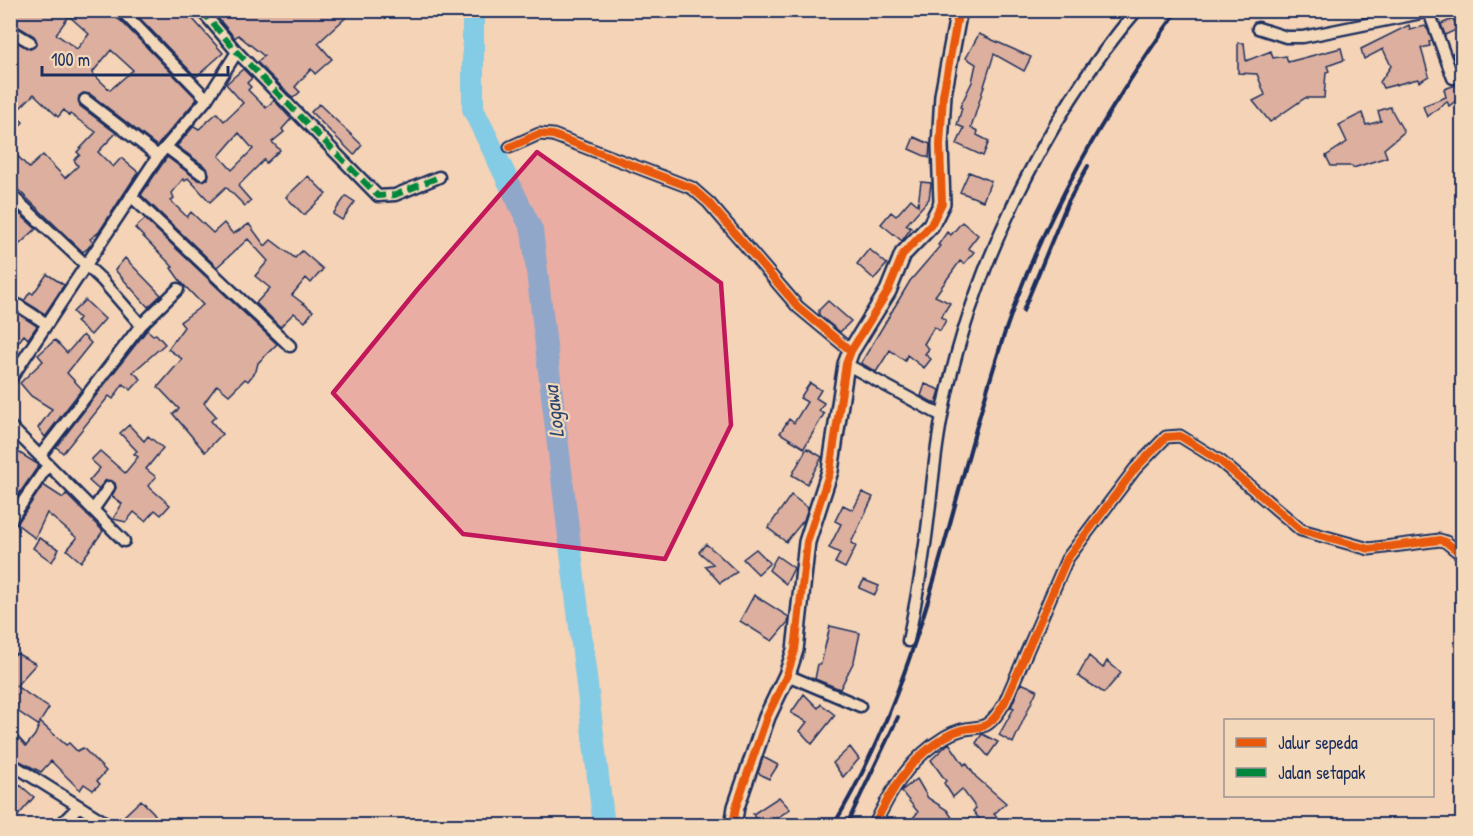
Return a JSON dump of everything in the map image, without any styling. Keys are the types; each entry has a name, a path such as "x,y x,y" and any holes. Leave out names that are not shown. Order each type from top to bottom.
{"street":[{"path":"201,10 237,52 378,196 395,195 439,177"},
{"path":"733,825 736,807 767,717 787,675 798,640 807,542 830,471 849,358 888,291 903,254 931,225 942,203 940,144 943,95 958,10"},
{"path":"908,641 924,554 942,416 978,285 1006,223 1059,118 1137,10"},
{"path":"1258,28 1286,37 1303,37 1432,11 1453,78"},
{"path":"122,12 207,99"},
{"path":"10,30 30,42"},
{"path":"10,380 158,156 207,99 237,52"},
{"path":"85,100 158,156"},
{"path":"510,147 539,134 553,135 692,188 709,203 798,307 849,358 942,416"},
{"path":"166,147 202,174"},
{"path":"10,194 85,267 102,280 141,325"},
{"path":"131,196 290,345"},
{"path":"40,456 141,325 178,289"},
{"path":"16,304 47,324"},
{"path":"10,426 124,541"},
{"path":"874,825 890,793 917,758 957,731 982,728 992,722 1005,702 1067,559 1135,469 1166,437 1180,436 1220,460 1301,530 1369,549 1440,540 1462,555"},
{"path":"10,521 48,465"},
{"path":"93,510 109,487"},
{"path":"787,675 860,706"},
{"path":"10,763 111,825"},
{"path":"59,825 79,806"}],"highlighted area":[{"path":"537,152 721,283 731,425 665,559 463,534 333,393 417,290"}],"building":[{"path":"20,10 105,10 122,22 197,99 157,146 90,94 83,93 79,96 80,106 116,133 98,152 113,167 121,158 138,172 99,232 90,239 93,242 83,252 10,182 10,148 29,168 43,155 65,178 78,166 74,160 80,155 77,152 96,132 70,114 69,116 64,110 58,117 34,94 14,114 23,122 10,138 10,48 15,41 30,49 37,43 34,36 12,23","holes":["69,16 89,34 77,49 56,34","111,50 133,70 110,90 92,73"]},
{"path":"185,10 223,53 196,77 133,11"},
{"path":"211,10 354,10 318,43 332,59 315,74 311,69 295,87 300,92 293,98 257,62 264,56 238,35 235,38"},
{"path":"1453,19 1458,29 1445,35 1441,24"},
{"path":"1409,25 1410,30 1425,26 1428,30 1432,41 1429,42 1430,46 1421,48 1429,76 1419,82 1418,79 1383,88 1380,82 1391,66 1383,49 1364,59 1361,49"},
{"path":"979,34 1031,57 1024,71 994,54 971,128 978,131 977,135 989,141 983,156 957,144 964,128 957,125 962,108 960,107 972,82 976,64 966,58"},
{"path":"1238,43 1244,43 1246,61 1271,51 1273,58 1286,56 1288,62 1341,48 1344,60 1327,66 1329,71 1326,72 1324,98 1305,98 1270,122 1253,101 1265,95 1257,74 1238,73"},
{"path":"1462,49 1462,83 1452,53"},
{"path":"243,69 252,78 247,83 251,87 248,90 266,108 274,100 291,119 282,129 284,132 272,142 280,150 266,163 264,160 238,186 251,201 245,206 226,187 210,202 188,178 185,181 183,179 172,193 174,198 171,201 187,217 191,212 213,233 224,223 233,234 249,224 265,246 271,240 295,258 302,251 323,269 311,283 306,278 292,295 313,311 305,322 294,313 280,327 256,303 270,288 255,276 268,261 248,239 217,267 141,195 167,157 198,180 208,179 207,168 177,146 194,126 199,129 217,113 224,121 243,103 226,84","holes":["239,133 253,149 232,170 219,156"]},
{"path":"1462,83 1462,96 1449,106 1447,101 1427,117 1423,106 1446,97 1444,89"},
{"path":"319,104 362,145 354,155 311,112"},
{"path":"1390,107 1404,132 1384,149 1387,157 1353,168 1352,166 1331,166 1326,156 1347,142 1339,125 1362,113 1366,125 1381,121 1378,111"},
{"path":"914,137 930,144 929,158 909,149"},
{"path":"969,172 991,181 983,201 960,192"},
{"path":"308,176 326,194 304,215 286,197"},
{"path":"921,182 931,183 929,199 906,225 911,228 902,241 881,224 891,212 896,216 911,199 918,205"},
{"path":"346,196 355,202 342,220 333,214"},
{"path":"10,205 36,229 10,253"},
{"path":"145,219 277,344 258,363 256,371 248,381 245,379 229,395 217,385 204,403 216,416 211,421 222,434 205,452 173,414 179,409 158,387 182,359 168,349 184,327 180,322 203,305 181,282 171,268 173,267 135,228"},
{"path":"962,222 978,235 968,248 974,252 964,264 960,261 935,296 950,303 941,317 946,320 940,331 934,327 924,344 929,349 925,354 931,359 924,368 907,355 905,361 890,350 876,372 861,363 910,281 940,246 938,245 947,232 951,235"},
{"path":"869,249 887,264 874,279 857,264"},
{"path":"125,258 161,295 148,307 115,270"},
{"path":"47,274 64,285 45,314 24,301 30,292 33,294"},
{"path":"85,300 105,319 91,335 76,322 79,318 73,312"},
{"path":"828,301 851,321 840,332 819,315 819,310"},
{"path":"17,313 37,326 28,339 24,335 10,353 10,320"},
{"path":"147,330 153,335 156,334 165,344 133,372 141,379 131,390 123,384 113,399 109,396 63,453 56,447"},
{"path":"83,335 91,343 67,373 82,389 45,437 38,428 52,409 31,396 20,383 43,361 38,355 55,340 67,353"},
{"path":"810,383 821,390 816,398 824,403 819,411 824,414 804,448 780,433 789,419 794,423 807,402 800,398"},
{"path":"925,384 940,390 936,404 921,396"},
{"path":"129,425 144,441 148,436 163,448 146,469 156,477 148,486 170,505 161,515 155,510 145,521 134,512 126,522 113,519 122,504 112,496 116,488 115,483 106,480 98,489 89,481 100,468 91,460 100,451 125,473 138,457 134,454 137,451 120,433"},
{"path":"10,447 39,465 10,507"},
{"path":"807,448 822,457 807,484 792,475"},
{"path":"43,485 63,498 66,494 103,531 81,562 67,550 77,538 47,513 35,538 17,524"},
{"path":"862,492 873,497 851,543 856,546 845,568 835,563 840,553 829,548 841,524 835,521 843,505 853,510"},
{"path":"791,495 808,508 804,520 786,542 768,528"},
{"path":"39,538 59,549 52,562 33,548"},
{"path":"706,544 737,572 720,583 705,566 713,564 699,552"},
{"path":"756,549 770,563 758,574 743,559"},
{"path":"777,556 794,568 786,584 769,570"},
{"path":"864,580 879,586 875,595 859,588"},
{"path":"754,595 789,617 788,622 772,641 740,621"},
{"path":"830,626 860,633 854,661 840,689 815,679"},
{"path":"16,653 36,664 16,686 49,708 40,722 66,745 69,743 77,751 83,748 106,771 97,781 100,784 93,790 84,784 80,790 51,761 41,772 10,756 10,728 26,746 35,735 40,723 38,725 10,706 10,660"},
{"path":"1089,656 1103,668 1107,661 1121,673 1104,693 1078,676"},
{"path":"1021,683 1037,690 1013,743 999,735 1014,708 1011,707"},
{"path":"804,694 818,708 821,704 835,715 812,744 800,731 807,722 791,713"},
{"path":"982,734 998,742 988,756 976,743"},
{"path":"949,743 964,765 966,763 976,777 1006,803 994,814 1004,825 984,825 973,811 976,808 962,789 953,797 944,783 946,781 931,760"},
{"path":"850,747 859,759 843,777 833,763"},
{"path":"763,757 778,765 769,779 758,773"},
{"path":"917,779 928,798 947,810 957,825 907,825 918,812 901,791"},
{"path":"20,785 34,797 17,817 10,811 10,797"},
{"path":"779,797 790,809 767,825 758,825 753,814"},
{"path":"141,800 162,825 133,825 123,817"}],"waterway":[{"name":"Logawa","path":"473,10 473,109 532,230 604,826"}],"railway":[{"path":"833,826 865,768 891,708 913,647 1005,332 1038,246 1102,125 1178,10"},
{"path":"1023,311 1067,204 1088,166"},
{"path":"846,826 898,717"}],"marked path":[{"path":"201,10 237,52 378,196 395,195 439,177"}],"cycle path":[{"path":"733,826 736,807 767,717 787,675 795,650 807,542 830,471 846,364 851,351 888,291 903,254 931,225 942,203 940,145 943,95 959,10"},
{"path":"510,147 539,134 553,135 692,188 709,203 798,307 851,351"},
{"path":"874,826 903,776 922,755 945,737 965,729 984,726 997,714 1005,702 1067,559 1135,469 1166,437 1180,436 1220,461 1301,530 1369,549 1440,540 1462,555"}]}
